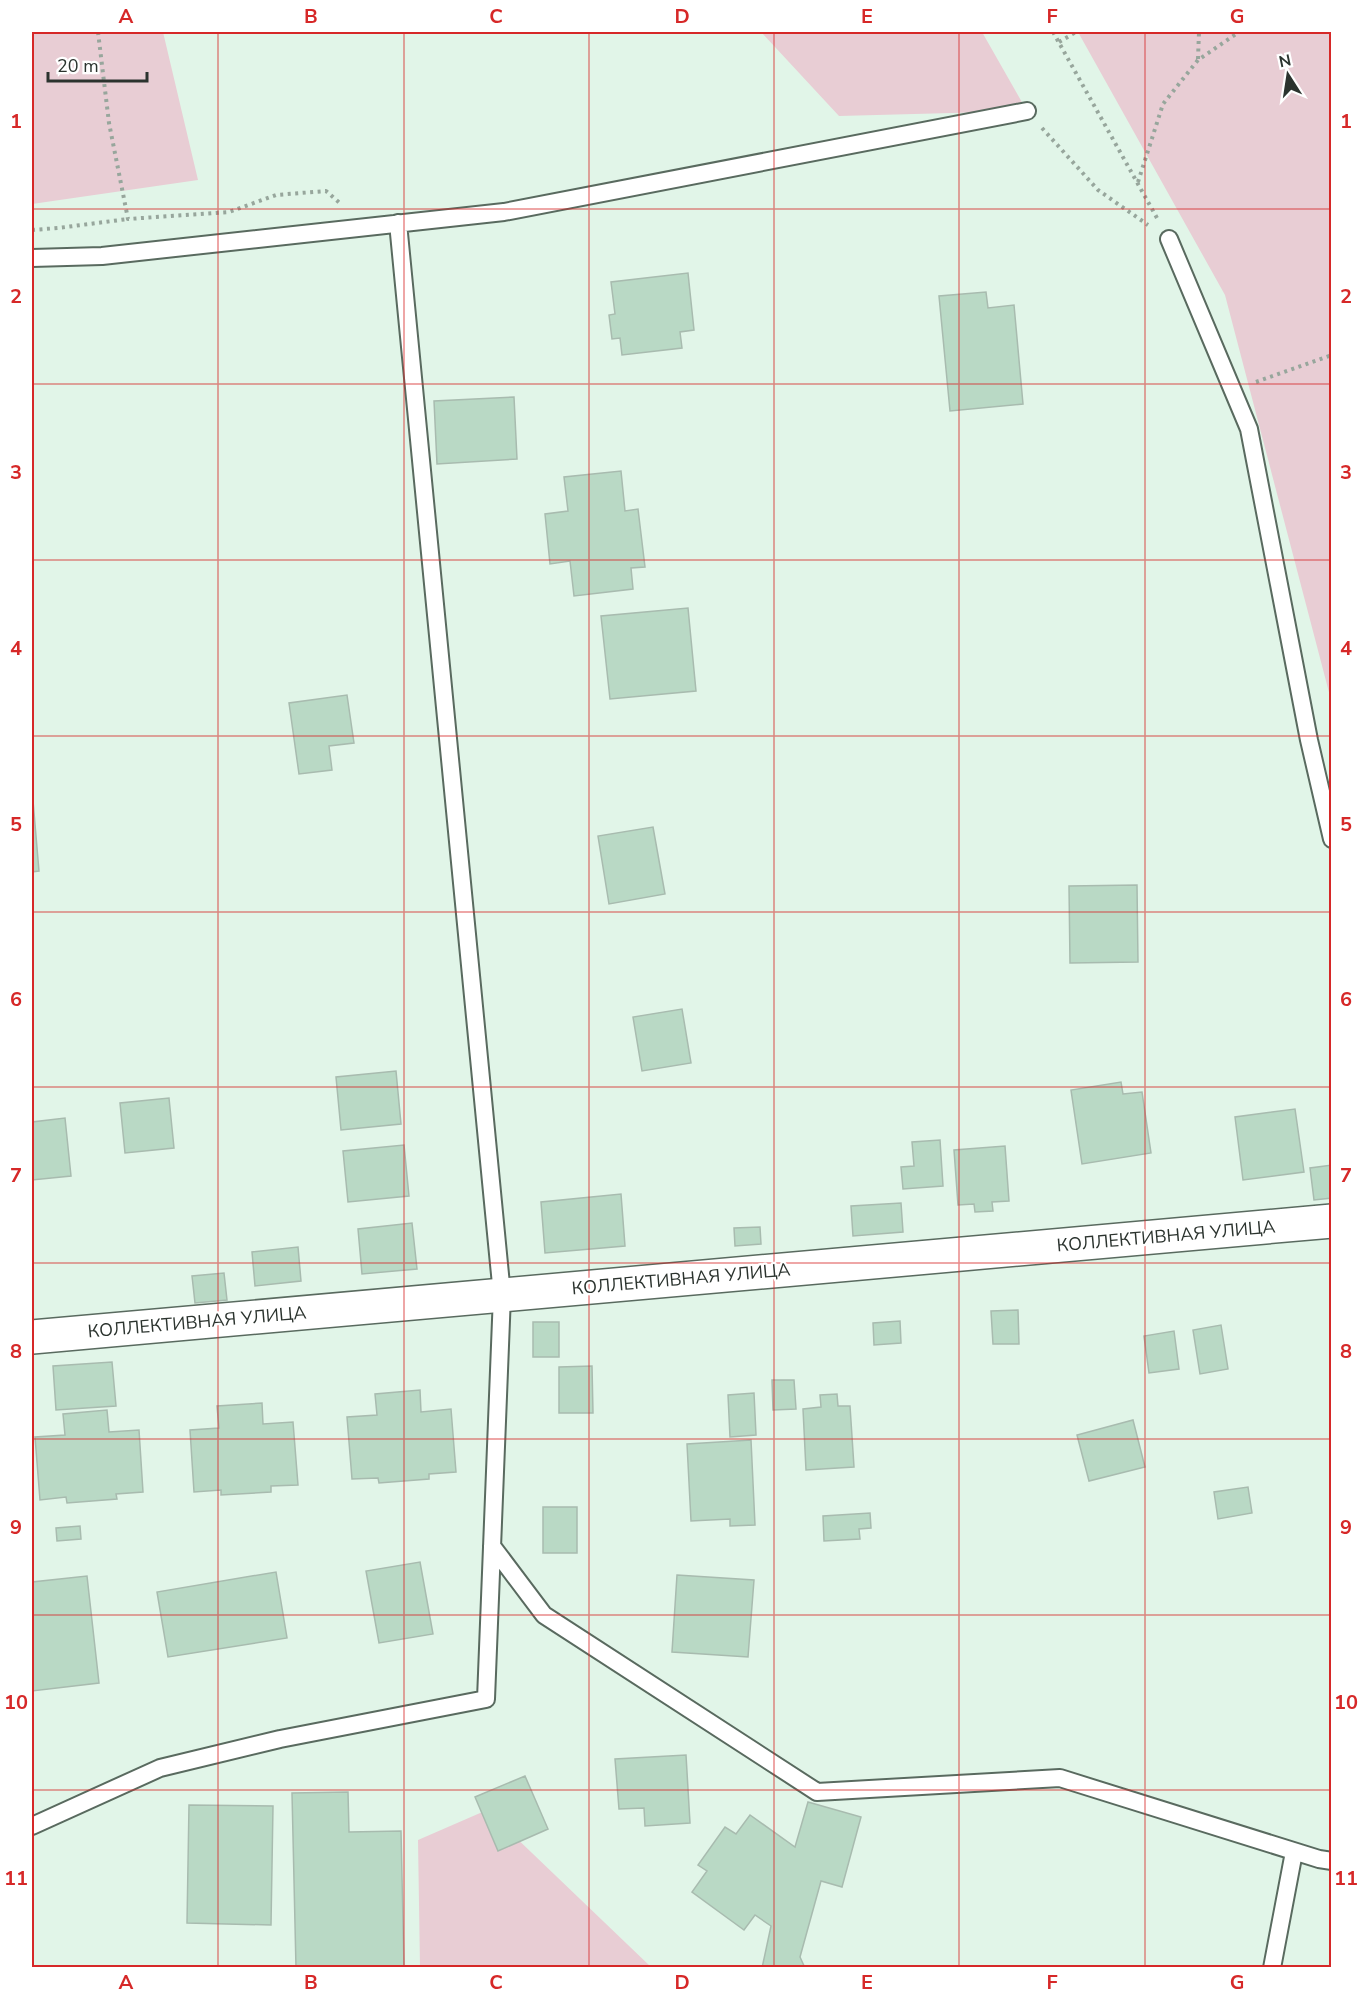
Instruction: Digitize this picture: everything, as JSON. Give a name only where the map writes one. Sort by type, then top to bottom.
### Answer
[{"type":"street","name":"КОЛЛЕКТИВНАЯ УЛИЦА","points":[[32,1337],[1332,1221]]},
{"type":"lane","points":[[32,258],[102,256],[504,212],[1027,111]]},
{"type":"lane","points":[[32,1826],[160,1768],[280,1739],[486,1699],[502,1295],[398,223]]},
{"type":"lane","points":[[1169,239],[1249,429],[1309,740],[1332,839]]},
{"type":"lane","points":[[492,1546],[544,1615],[817,1792],[1060,1778],[1294,1852],[1332,1861]]},
{"type":"lane","points":[[1272,1968],[1294,1852]]},
{"type":"path","points":[[98,32],[109,123],[128,219]]},
{"type":"path","points":[[1053,32],[1169,239]]},
{"type":"path","points":[[1059,42],[1076,32]]},
{"type":"path","points":[[1198,60],[1199,32]]},
{"type":"path","points":[[1137,183],[1163,104],[1198,60],[1239,32]]},
{"type":"path","points":[[1027,111],[1098,190],[1169,239]]},
{"type":"path","points":[[32,230],[128,219],[229,212],[276,195],[326,191],[367,227]]},
{"type":"path","points":[[1233,391],[1332,354]]},
{"type":"shaded area","points":[[32,32],[163,32],[198,180],[32,204]]},
{"type":"shaded area","points":[[761,32],[982,32],[1027,111],[839,116]]},
{"type":"shaded area","points":[[1078,32],[1331,32],[1331,700],[1225,295]]},
{"type":"shaded area","points":[[487,1810],[651,1967],[420,1967],[418,1840]]},
{"type":"building","points":[[688,273],[694,330],[680,332],[682,348],[622,355],[620,338],[612,339],[609,315],[615,314],[611,282]]},
{"type":"building","points":[[986,292],[988,308],[1014,305],[1023,404],[950,411],[939,296]]},
{"type":"building","points":[[514,397],[517,459],[437,464],[434,401]]},
{"type":"building","points":[[621,471],[625,511],[638,509],[645,567],[631,568],[633,589],[574,596],[570,561],[550,564],[545,514],[568,511],[564,477]]},
{"type":"building","points":[[688,608],[696,691],[610,699],[601,616]]},
{"type":"building","points":[[347,695],[354,743],[329,746],[332,770],[299,774],[289,703]]},
{"type":"building","points":[[32,789],[39,871],[32,872]]},
{"type":"building","points":[[653,827],[665,894],[609,904],[598,836]]},
{"type":"building","points":[[1137,885],[1138,962],[1070,963],[1069,886]]},
{"type":"building","points":[[682,1009],[691,1063],[642,1071],[633,1017]]},
{"type":"building","points":[[396,1071],[401,1124],[341,1130],[336,1077]]},
{"type":"building","points":[[1121,1082],[1123,1094],[1142,1092],[1151,1153],[1082,1164],[1071,1090]]},
{"type":"building","points":[[169,1098],[174,1148],[125,1153],[120,1103]]},
{"type":"building","points":[[1295,1109],[1304,1172],[1243,1180],[1235,1117]]},
{"type":"building","points":[[65,1118],[71,1176],[32,1180],[32,1122]]},
{"type":"building","points":[[940,1140],[943,1186],[903,1189],[901,1167],[914,1166],[912,1142]]},
{"type":"building","points":[[404,1145],[409,1196],[348,1202],[343,1151]]},
{"type":"building","points":[[1005,1146],[1009,1201],[992,1202],[993,1211],[975,1212],[974,1204],[958,1205],[954,1150]]},
{"type":"building","points":[[1332,1165],[1332,1198],[1314,1200],[1310,1168]]},
{"type":"building","points":[[621,1194],[625,1246],[545,1253],[541,1202]]},
{"type":"building","points":[[901,1203],[903,1232],[853,1236],[851,1206]]},
{"type":"building","points":[[412,1223],[417,1269],[362,1274],[358,1229]]},
{"type":"building","points":[[760,1227],[761,1244],[735,1246],[734,1228]]},
{"type":"building","points":[[298,1247],[301,1281],[255,1286],[252,1252]]},
{"type":"building","points":[[224,1273],[227,1300],[195,1303],[192,1276]]},
{"type":"building","points":[[1018,1310],[1019,1344],[993,1344],[991,1311]]},
{"type":"building","points":[[900,1321],[901,1343],[874,1345],[873,1323]]},
{"type":"building","points":[[533,1322],[559,1322],[559,1357],[533,1357]]},
{"type":"building","points":[[1221,1325],[1228,1369],[1200,1374],[1193,1330]]},
{"type":"building","points":[[1174,1331],[1179,1369],[1149,1373],[1144,1336]]},
{"type":"building","points":[[112,1362],[116,1406],[56,1410],[53,1366]]},
{"type":"building","points":[[592,1366],[593,1413],[559,1413],[559,1367]]},
{"type":"building","points":[[772,1380],[794,1380],[796,1409],[773,1410]]},
{"type":"building","points":[[420,1390],[421,1412],[451,1409],[456,1472],[429,1474],[429,1479],[379,1483],[378,1478],[352,1479],[347,1417],[377,1415],[375,1394]]},
{"type":"building","points":[[754,1393],[756,1435],[730,1437],[728,1395]]},
{"type":"building","points":[[837,1394],[838,1406],[850,1406],[854,1467],[806,1470],[803,1409],[821,1407],[820,1395]]},
{"type":"building","points":[[262,1403],[263,1424],[293,1422],[298,1485],[271,1486],[271,1492],[221,1495],[221,1490],[194,1492],[190,1430],[219,1428],[217,1406]]},
{"type":"building","points":[[107,1410],[109,1432],[139,1430],[143,1492],[116,1494],[117,1499],[67,1503],[66,1497],[40,1500],[35,1437],[65,1435],[63,1414]]},
{"type":"building","points":[[1133,1420],[1145,1467],[1089,1481],[1077,1435]]},
{"type":"building","points":[[751,1440],[755,1525],[730,1526],[730,1519],[691,1521],[687,1444]]},
{"type":"building","points":[[1248,1487],[1252,1513],[1218,1519],[1214,1492]]},
{"type":"building","points":[[543,1507],[577,1507],[577,1553],[543,1553]]},
{"type":"building","points":[[870,1513],[871,1528],[859,1529],[860,1539],[824,1541],[823,1516]]},
{"type":"building","points":[[80,1526],[81,1539],[57,1541],[56,1528]]},
{"type":"building","points":[[420,1562],[433,1634],[379,1643],[366,1571]]},
{"type":"building","points":[[276,1572],[287,1638],[168,1657],[157,1592]]},
{"type":"building","points":[[677,1575],[754,1580],[748,1657],[672,1652]]},
{"type":"building","points":[[87,1576],[99,1683],[32,1691],[32,1582]]},
{"type":"building","points":[[686,1755],[690,1823],[645,1826],[644,1808],[619,1809],[615,1759]]},
{"type":"building","points":[[525,1776],[548,1829],[498,1851],[475,1797]]},
{"type":"building","points":[[348,1792],[349,1832],[401,1831],[404,1968],[296,1968],[292,1793]]},
{"type":"building","points":[[808,1802],[861,1817],[842,1887],[821,1881],[800,1957],[805,1968],[762,1968],[771,1926],[755,1915],[744,1930],[692,1892],[707,1871],[698,1865],[725,1827],[736,1834],[750,1815],[795,1847]]},
{"type":"building","points":[[189,1805],[273,1806],[271,1925],[187,1923]]}]
